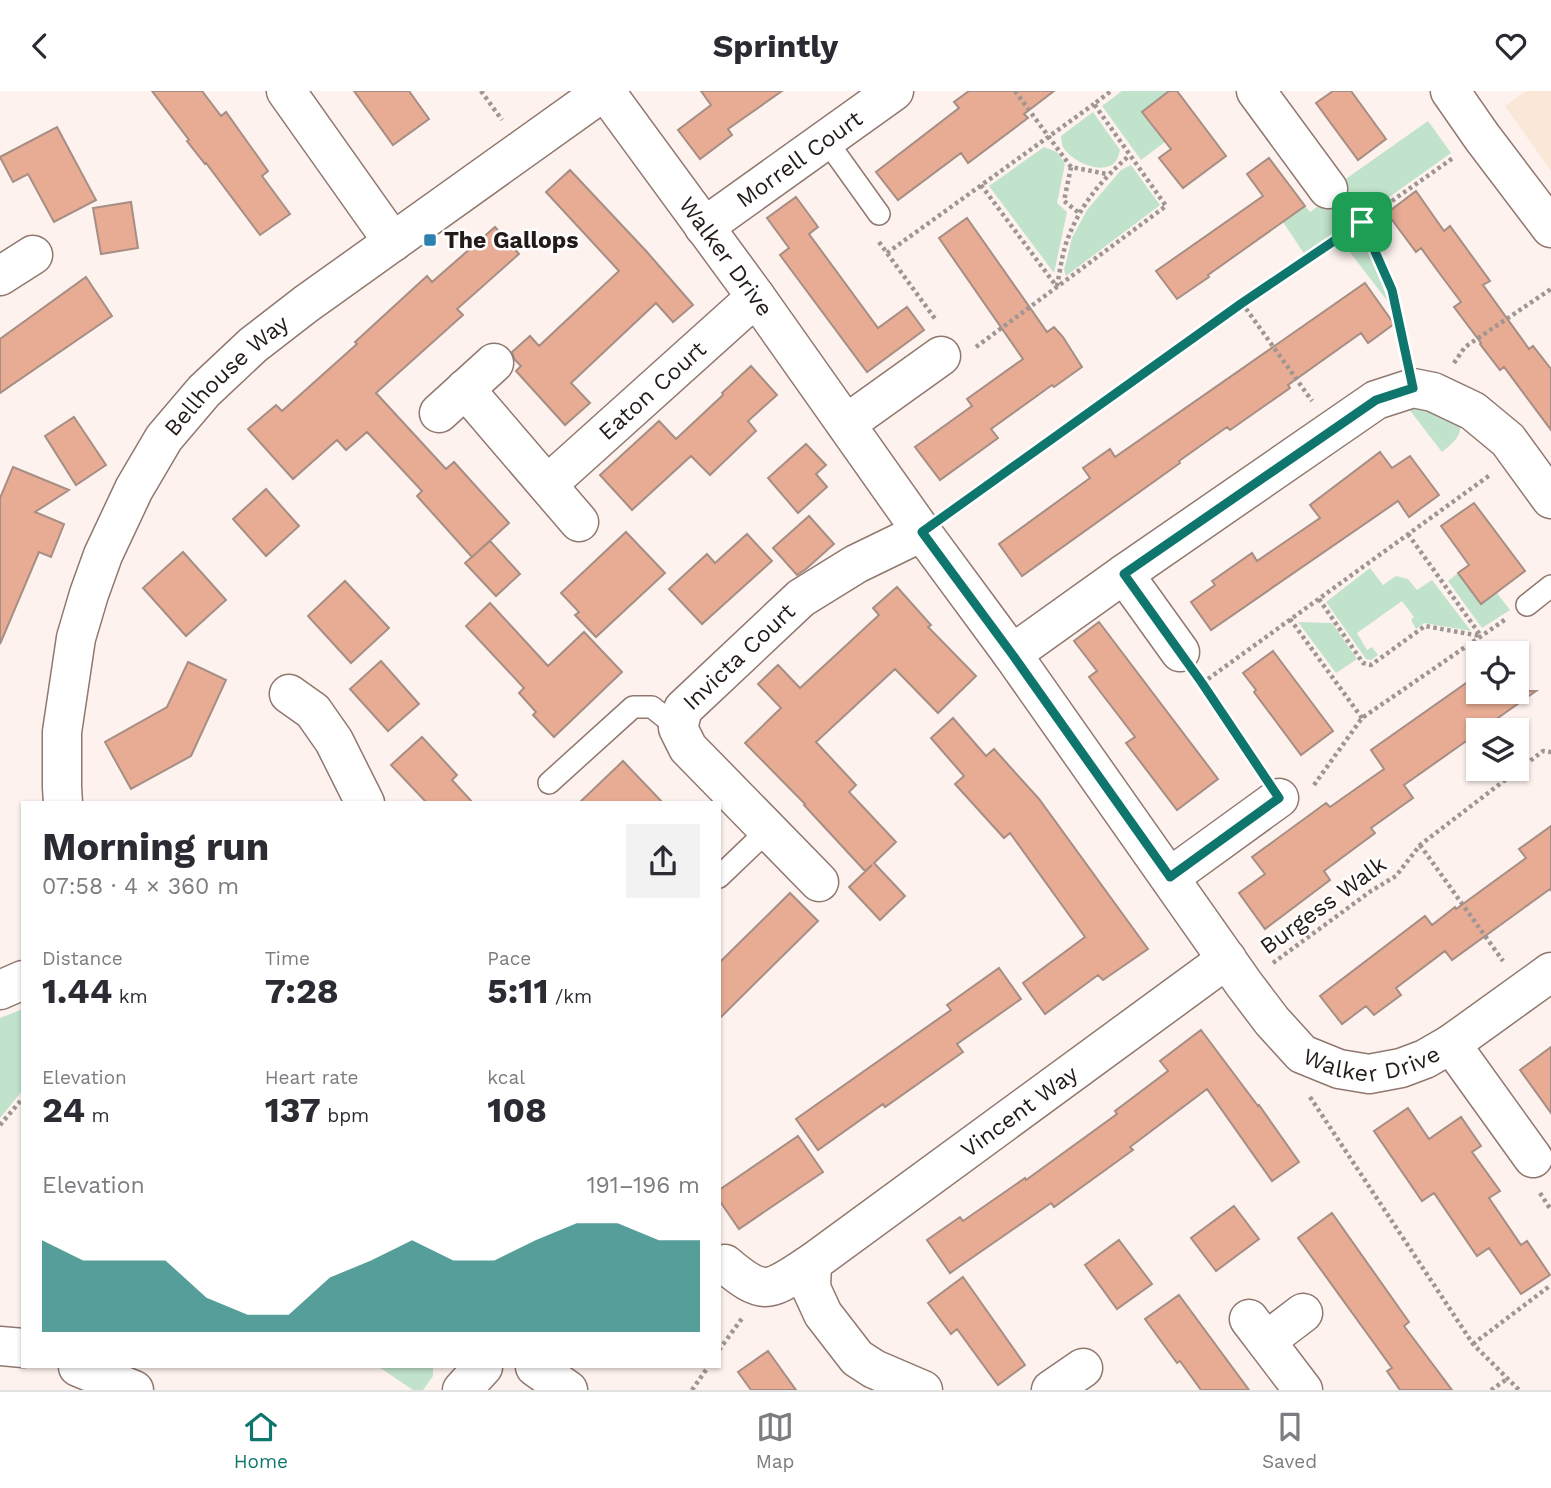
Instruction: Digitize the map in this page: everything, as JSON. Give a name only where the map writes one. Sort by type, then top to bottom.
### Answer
[{"type":"street","points":[[286,91],[393,242]]},
{"type":"street","name":"Bellhouse Way","points":[[63,801],[62,732],[76,638],[103,555],[134,489],[164,438],[204,391],[253,345],[306,304],[605,91]]},
{"type":"street","name":"Walker Drive","points":[[605,91],[1012,654],[1236,972],[1272,1021],[1302,1054],[1339,1069],[1369,1074],[1401,1068],[1425,1059],[1451,1044],[1538,982]]},
{"type":"street","name":"Morrell Court","points":[[704,227],[894,91]]},
{"type":"street","points":[[1256,91],[1328,189]]},
{"type":"street","points":[[1450,91],[1551,228]]},
{"type":"street","points":[[0,276],[33,255]]},
{"type":"street","name":"Eaton Court","points":[[548,484],[756,297]]},
{"type":"street","points":[[846,424],[941,356]]},
{"type":"street","points":[[494,363],[452,401],[548,484],[579,521]]},
{"type":"street","points":[[1012,654],[1376,400],[1423,390],[1473,411],[1508,440],[1551,499]]},
{"type":"street","name":"Invicta Court","points":[[819,882],[688,748],[678,728],[683,709],[801,598],[856,563],[922,532]]},
{"type":"street","points":[[1124,574],[1180,652]]},
{"type":"street","points":[[289,694],[313,711],[334,741],[364,801]]},
{"type":"street","points":[[1170,877],[1279,798]]},
{"type":"street","name":"Vincent Way","points":[[725,1264],[743,1279],[764,1288],[780,1284],[1236,972]]},
{"type":"street","points":[[0,989],[21,981]]},
{"type":"street","points":[[1451,1044],[1533,1158]]},
{"type":"street","points":[[812,1263],[811,1288],[823,1314],[857,1357],[874,1369],[923,1390]]},
{"type":"street","points":[[1303,1313],[1257,1330],[1303,1390]]},
{"type":"street","points":[[0,1346],[21,1348]]},
{"type":"street","points":[[80,1368],[134,1390]]},
{"type":"street","points":[[462,1390],[482,1368]]},
{"type":"street","points":[[536,1368],[568,1390]]},
{"type":"street","points":[[1051,1390],[1083,1368]]},
{"type":"lane","points":[[826,140],[878,214]]},
{"type":"lane","points":[[1527,605],[1551,586]]},
{"type":"lane","points":[[549,782],[633,707],[652,707],[678,728]]},
{"type":"lane","points":[[721,875],[768,830]]},
{"type":"path","points":[[1015,91],[1071,167],[1107,174]]},
{"type":"path","points":[[887,253],[1111,91]]},
{"type":"path","points":[[878,214],[868,227],[946,334],[941,356],[975,348],[1166,206],[1094,104]]},
{"type":"path","points":[[922,532],[1242,303],[1482,137]]},
{"type":"path","points":[[1057,287],[1067,240],[1079,213],[1107,174],[1130,155]]},
{"type":"path","points":[[1071,167],[1064,201],[1079,213]]},
{"type":"path","points":[[981,185],[1057,287]]},
{"type":"path","points":[[1362,222],[1392,290],[1423,390],[1465,347],[1551,289]]},
{"type":"path","points":[[1242,303],[1333,430]]},
{"type":"path","points":[[1202,683],[1518,454]]},
{"type":"path","points":[[1408,534],[1481,636]]},
{"type":"path","points":[[1319,599],[1363,663],[1371,665],[1425,626],[1481,636]]},
{"type":"path","points":[[1180,652],[1286,806],[1314,785],[1362,718],[1527,605]]},
{"type":"path","points":[[1290,619],[1362,718]]},
{"type":"path","name":"Burgess Walk","points":[[1236,972],[1396,876],[1420,845],[1543,751],[1551,752]]},
{"type":"path","points":[[1420,845],[1538,982]]},
{"type":"path","points":[[1302,1054],[1293,1072],[1472,1344],[1519,1390]]},
{"type":"path","points":[[0,1125],[21,1100]]},
{"type":"path","points":[[1472,1344],[1551,1285]]},
{"type":"path","points":[[692,1390],[707,1368]]},
{"type":"path","points":[[1491,1390],[1507,1379]]},
{"type":"shaded area","points":[[1526,91],[1551,91],[1551,171],[1505,106]]},
{"type":"green space","points":[[1122,91],[1169,91],[1142,112],[1165,142],[1141,160],[1102,106]]},
{"type":"green space","points":[[1093,112],[1120,150],[1116,161],[1103,168],[1080,162],[1067,152],[1062,143],[1061,136]]},
{"type":"green space","points":[[1428,121],[1451,153],[1364,215],[1340,183]]},
{"type":"green space","points":[[1044,147],[1057,152],[1065,164],[1057,203],[1067,212],[1054,273],[989,186]]},
{"type":"green space","points":[[1131,165],[1160,205],[1066,276],[1064,270],[1072,238],[1087,210],[1121,170]]},
{"type":"green space","points":[[1334,195],[1353,221],[1305,255],[1283,222],[1305,206],[1310,212]]},
{"type":"green space","points":[[1361,231],[1389,303],[1342,242]]},
{"type":"green space","points":[[1405,404],[1418,404],[1460,422],[1458,436],[1442,452]]},
{"type":"green space","points":[[1370,568],[1383,585],[1396,576],[1408,579],[1417,590],[1432,580],[1471,631],[1424,623],[1416,629],[1411,620],[1414,617],[1402,601],[1357,633],[1367,650],[1372,647],[1378,655],[1371,660],[1366,659],[1326,602]]},
{"type":"green space","points":[[1458,573],[1481,603],[1496,592],[1510,610],[1482,628],[1448,581]]},
{"type":"green space","points":[[1298,622],[1332,623],[1357,659],[1336,673]]},
{"type":"green space","points":[[21,1010],[21,1092],[0,1118],[0,1018]]},
{"type":"green space","points":[[380,1368],[433,1368],[433,1376],[423,1390],[413,1390]]},
{"type":"building","points":[[152,91],[202,91],[221,116],[226,112],[268,171],[262,176],[290,214],[260,235]]},
{"type":"building","points":[[354,91],[409,91],[429,119],[393,145]]},
{"type":"building","points":[[701,91],[782,91],[728,129],[732,135],[700,159],[678,130],[711,105]]},
{"type":"building","points":[[969,91],[1054,91],[1024,114],[1028,118],[968,163],[961,153],[898,200],[876,172],[959,108],[954,102]]},
{"type":"building","points":[[1169,91],[1177,91],[1226,156],[1183,188],[1159,158],[1171,149],[1142,112]]},
{"type":"building","points":[[1333,91],[1351,91],[1386,139],[1358,160],[1316,103]]},
{"type":"building","points":[[57,127],[96,200],[54,222],[28,174],[13,182],[0,157]]},
{"type":"building","points":[[1269,158],[1305,206],[1177,299],[1156,271],[1263,196],[1247,174]]},
{"type":"building","points":[[570,170],[693,305],[673,322],[656,303],[571,383],[590,403],[565,425],[516,371],[521,366],[512,352],[530,336],[539,346],[619,271],[546,192]]},
{"type":"building","points":[[1416,191],[1444,231],[1450,226],[1490,281],[1483,285],[1529,349],[1533,346],[1551,369],[1551,430],[1504,367],[1500,370],[1480,344],[1454,307],[1461,302],[1421,248],[1416,252],[1387,213]]},
{"type":"building","points":[[796,197],[818,227],[809,234],[878,328],[907,307],[924,330],[867,372],[780,255],[789,248],[767,218]]},
{"type":"building","points":[[131,202],[138,248],[101,254],[93,208]]},
{"type":"building","points":[[967,218],[1047,332],[1054,327],[1082,367],[991,429],[998,438],[940,480],[915,447],[972,406],[967,399],[1023,359],[939,238]]},
{"type":"building","points":[[495,227],[519,254],[457,309],[463,315],[376,393],[446,469],[454,462],[509,523],[472,557],[417,496],[422,491],[367,432],[346,450],[337,440],[293,479],[248,429],[276,405],[282,411],[427,276],[432,282]]},
{"type":"building","points":[[86,277],[112,316],[0,393],[0,339]]},
{"type":"building","points":[[1365,283],[1394,324],[1368,343],[1361,333],[1288,385],[1290,388],[1230,430],[1227,427],[1022,576],[999,544],[1090,478],[1083,468],[1110,449],[1115,457]]},
{"type":"building","points":[[751,366],[777,395],[748,421],[756,431],[710,475],[691,456],[632,510],[600,475],[659,421],[676,439]]},
{"type":"building","points":[[74,417],[106,465],[76,485],[45,436]]},
{"type":"building","points":[[806,444],[826,465],[816,474],[827,487],[798,513],[768,478]]},
{"type":"building","points":[[1380,452],[1392,468],[1410,456],[1439,495],[1409,517],[1398,501],[1211,630],[1191,602],[1215,585],[1212,581],[1252,553],[1257,561],[1320,518],[1310,505]]},
{"type":"building","points":[[13,467],[69,490],[35,512],[64,524],[51,557],[39,552],[0,644],[0,498]]},
{"type":"building","points":[[266,489],[299,526],[266,556],[233,519]]},
{"type":"building","points":[[1474,503],[1525,571],[1481,604],[1458,573],[1469,565],[1441,526]]},
{"type":"building","points":[[809,516],[834,544],[797,575],[773,548]]},
{"type":"building","points":[[626,532],[665,573],[596,637],[575,615],[579,612],[561,593]]},
{"type":"building","points":[[747,534],[772,561],[702,624],[669,589],[707,554],[715,563]]},
{"type":"building","points":[[490,541],[520,574],[496,596],[465,563]]},
{"type":"building","points":[[183,552],[226,600],[186,636],[143,588]]},
{"type":"building","points":[[345,581],[389,628],[351,663],[308,616]]},
{"type":"building","points":[[897,587],[931,625],[928,627],[976,676],[938,713],[895,669],[816,742],[856,785],[849,792],[896,842],[874,863],[905,896],[880,920],[849,887],[872,865],[865,871],[745,743],[781,708],[758,684],[778,665],[800,688],[879,615],[873,608]]},
{"type":"building","points":[[490,603],[548,666],[584,632],[622,672],[554,737],[533,715],[536,712],[519,693],[524,688],[466,626]]},
{"type":"building","points":[[1099,622],[1218,779],[1177,810],[1126,743],[1135,737],[1089,677],[1097,671],[1074,641]]},
{"type":"building","points":[[1273,651],[1333,731],[1301,755],[1243,673]]},
{"type":"building","points":[[381,661],[419,704],[388,731],[350,689]]},
{"type":"building","points":[[188,662],[226,680],[191,756],[131,789],[105,742],[167,707]]},
{"type":"building","points":[[1466,683],[1466,704],[1518,704],[1498,718],[1466,718],[1466,741],[1404,785],[1413,798],[1371,828],[1375,833],[1324,871],[1330,880],[1265,929],[1239,893],[1265,874],[1252,857],[1326,803],[1330,807],[1384,769],[1371,750]]},
{"type":"building","points":[[953,718],[986,756],[994,749],[1039,799],[1148,949],[1103,980],[1098,975],[1045,1014],[1023,983],[1085,937],[1010,833],[1004,838],[955,784],[964,776],[931,738]]},
{"type":"building","points":[[422,737],[457,775],[452,780],[471,801],[425,801],[391,765]]},
{"type":"building","points":[[623,761],[661,801],[581,801]]},
{"type":"building","points":[[1551,826],[1551,891],[1550,889],[1452,960],[1445,951],[1396,988],[1401,995],[1374,1015],[1366,1006],[1342,1024],[1320,996],[1425,916],[1432,925],[1526,858],[1519,849]]},
{"type":"building","points":[[790,893],[818,921],[721,1017],[721,961]]},
{"type":"building","points":[[999,968],[1021,999],[957,1044],[963,1052],[818,1150],[796,1119],[951,1010],[947,1005]]},
{"type":"building","points":[[1201,1030],[1299,1162],[1272,1181],[1207,1089],[1130,1147],[1133,1150],[1054,1207],[1051,1203],[950,1273],[927,1240],[960,1217],[963,1221],[1025,1178],[1026,1180],[1117,1114],[1115,1111],[1168,1071],[1160,1061]]},
{"type":"building","points":[[1551,1047],[1551,1113],[1520,1070]]},
{"type":"building","points":[[1408,1108],[1429,1139],[1461,1117],[1481,1146],[1472,1152],[1500,1191],[1489,1198],[1521,1245],[1527,1241],[1550,1275],[1521,1294],[1489,1248],[1477,1256],[1434,1193],[1422,1201],[1374,1131]]},
{"type":"building","points":[[798,1136],[823,1172],[739,1229],[721,1203],[721,1189]]},
{"type":"building","points":[[1234,1206],[1259,1239],[1216,1271],[1191,1238]]},
{"type":"building","points":[[1332,1213],[1409,1322],[1404,1326],[1452,1390],[1400,1390],[1387,1371],[1392,1368],[1298,1238]]},
{"type":"building","points":[[1119,1240],[1152,1284],[1117,1309],[1085,1265]]},
{"type":"building","points":[[963,1277],[1025,1365],[998,1385],[957,1329],[951,1334],[928,1303]]},
{"type":"building","points":[[1179,1295],[1249,1390],[1201,1390],[1180,1361],[1177,1363],[1145,1319]]},
{"type":"building","points":[[768,1351],[796,1390],[751,1390],[738,1372]]},
{"type":"place","name":"The Gallops","points":[[430,240]]},
{"type":"route","points":[[1362,222],[1392,290],[1413,388],[1376,400],[1124,574],[1202,683],[1279,798],[1170,877],[922,532],[1242,303],[1362,222]]}]
